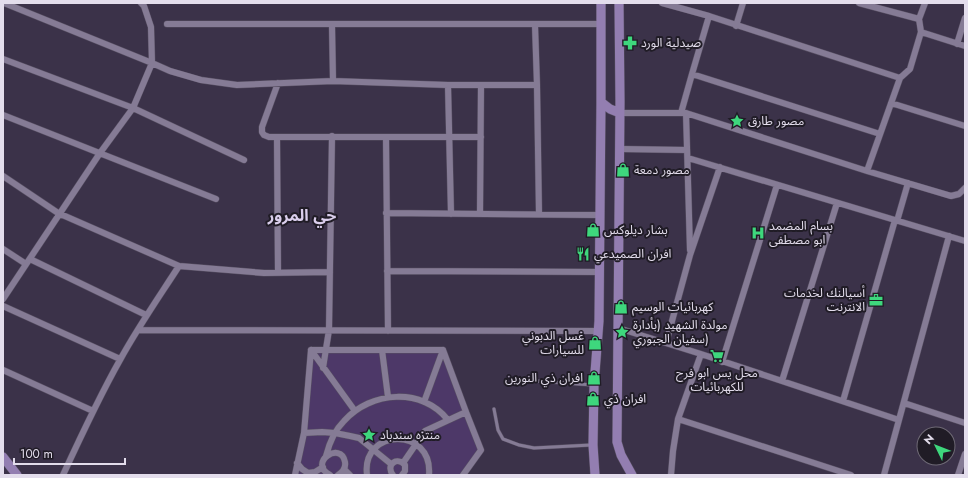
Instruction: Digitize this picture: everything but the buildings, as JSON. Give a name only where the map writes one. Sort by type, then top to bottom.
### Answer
[{"type":"main road","points":[[595,475],[593,445],[594,385],[599,331],[600,272],[602,102],[601,3]]},
{"type":"main road","points":[[619,3],[620,148],[617,442],[621,455],[632,475]]},
{"type":"main road","points":[[602,102],[620,113]]},
{"type":"main road","points":[[3,457],[17,475]]},
{"type":"street","points":[[4,3],[152,63],[201,80],[237,85],[333,81],[448,85],[537,85]]},
{"type":"street","points":[[3,299],[100,153],[133,108],[152,63],[151,27],[144,6],[141,3]]},
{"type":"street","points":[[662,3],[709,16],[900,78]]},
{"type":"street","points":[[736,26],[743,3]]},
{"type":"street","points":[[859,3],[919,19]]},
{"type":"street","points":[[867,171],[900,78],[910,69],[921,32],[919,19],[925,3]]},
{"type":"street","points":[[690,255],[688,150],[684,113],[692,74],[709,16]]},
{"type":"street","points":[[957,44],[965,18]]},
{"type":"street","points":[[167,24],[601,24]]},
{"type":"street","points":[[332,25],[333,81]]},
{"type":"street","points":[[535,25],[540,214]]},
{"type":"street","points":[[921,32],[965,46]]},
{"type":"street","points":[[3,59],[133,108],[244,160]]},
{"type":"street","points":[[692,74],[880,134]]},
{"type":"street","points":[[278,83],[262,127],[262,132],[269,137],[481,137]]},
{"type":"street","points":[[448,85],[451,214]]},
{"type":"street","points":[[480,214],[481,85]]},
{"type":"street","points":[[891,103],[965,126]]},
{"type":"street","points":[[620,113],[684,113],[951,196],[959,194],[965,188]]},
{"type":"street","points":[[3,115],[216,199]]},
{"type":"street","points":[[324,368],[329,330],[332,136]]},
{"type":"street","points":[[386,136],[388,331]]},
{"type":"street","points":[[276,137],[278,273]]},
{"type":"street","points":[[620,148],[688,150]]},
{"type":"street","points":[[688,158],[965,241]]},
{"type":"street","points":[[666,343],[690,255],[720,167]]},
{"type":"street","points":[[3,176],[60,214],[179,266],[264,273],[330,272]]},
{"type":"street","points":[[843,401],[908,183]]},
{"type":"street","points":[[722,362],[777,185]]},
{"type":"street","points":[[782,381],[837,203]]},
{"type":"street","points":[[386,214],[600,215]]},
{"type":"street","points":[[884,475],[949,236]]},
{"type":"street","points":[[3,249],[28,262],[146,315]]},
{"type":"street","points":[[63,475],[93,411],[120,360],[146,315],[179,266]]},
{"type":"street","points":[[387,271],[600,272]]},
{"type":"street","points":[[3,306],[120,360]]},
{"type":"street","points":[[618,328],[899,420]]},
{"type":"street","points":[[138,330],[599,331]]},
{"type":"street","points":[[311,350],[443,350]]},
{"type":"street","points":[[311,350],[355,411]]},
{"type":"street","points":[[295,475],[304,433],[311,350]]},
{"type":"street","points":[[382,350],[388,397]]},
{"type":"street","points":[[424,402],[443,350]]},
{"type":"street","points":[[443,350],[481,450],[463,475]]},
{"type":"street","points":[[671,475],[678,419],[701,354]]},
{"type":"street","points":[[3,370],[93,411]]},
{"type":"street","points":[[328,475],[323,467],[323,461],[335,433],[344,421],[355,411],[365,405],[388,397],[407,397],[424,402],[441,413],[448,420]]},
{"type":"street","points":[[904,402],[965,423]]},
{"type":"street","points":[[403,463],[425,431],[466,412]]},
{"type":"street","points":[[678,419],[851,475]]},
{"type":"street","points":[[304,433],[335,433],[359,438],[391,464]]},
{"type":"street","points":[[367,475],[368,460],[373,450],[382,442],[394,438],[406,439],[416,444],[424,452],[427,458],[429,475]]},
{"type":"street","points":[[326,456],[334,453],[340,454],[345,461],[345,467],[338,475]]},
{"type":"street","points":[[958,475],[965,454]]},
{"type":"street","points":[[391,464],[397,461],[403,463],[406,468],[404,475]]},
{"type":"street","points":[[298,463],[302,469],[308,473],[316,472],[323,467]]},
{"type":"street","points":[[391,464],[390,470],[393,475]]},
{"type":"street","points":[[344,469],[350,475]]},
{"type":"lane","points":[[524,380],[594,385]]},
{"type":"lane","points":[[494,409],[498,430],[504,439],[534,448],[593,445]]},
{"type":"shaded area","points":[[445,348],[483,450],[465,475],[293,475],[302,432],[310,349]]},
{"type":"place","name":"صيدلية الورد","points":[[630,43]]},
{"type":"place","name":"مصور طارق","points":[[737,121]]},
{"type":"place","name":"مصور دمعة","points":[[623,170]]},
{"type":"place","name":"بشار ديلوكس","points":[[593,230]]},
{"type":"place","name":"بسام المضمد ابو مصطفى","points":[[758,233]]},
{"type":"place","name":"افران الصميدعي","points":[[583,254]]},
{"type":"place","name":"أسيالنك لخدمات الانترنت","points":[[876,300]]},
{"type":"place","name":"كهربائيات الوسيم","points":[[621,307]]},
{"type":"place","name":"مولدة الشهيد (بأدارة سفيان الجبوري)","points":[[622,332]]},
{"type":"place","name":"غسل الدبوني للسيارات","points":[[595,343]]},
{"type":"place","name":"محل يس ابو فرح للكهربائيات","points":[[717,356]]},
{"type":"place","name":"افران ذي النورين","points":[[594,378]]},
{"type":"place","name":"افران ذي","points":[[593,399]]},
{"type":"place","name":"منتزه سندباد","points":[[369,435]]},
{"type":"district","name":"حي المرور","points":[[302,215]]}]
